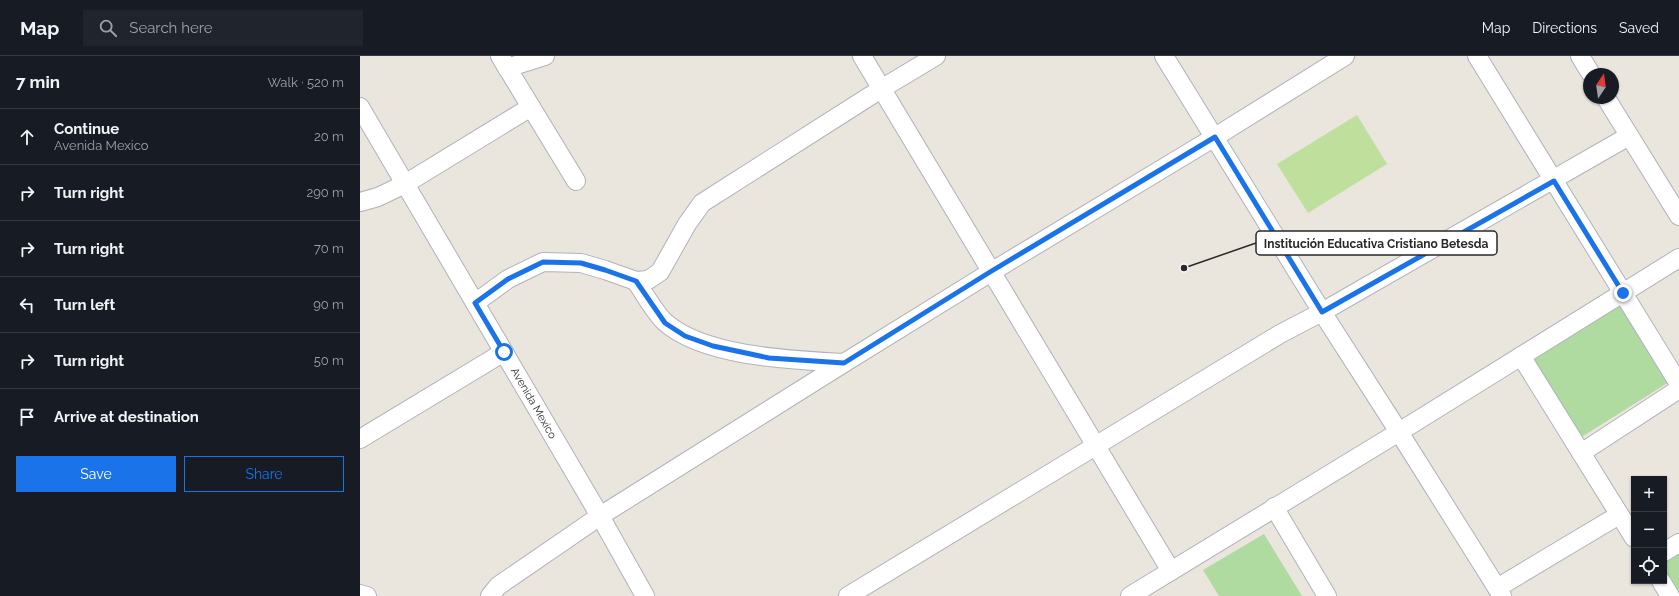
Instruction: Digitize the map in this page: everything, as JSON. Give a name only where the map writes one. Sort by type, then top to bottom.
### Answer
[{"type":"street","points":[[545,56],[503,62],[576,181]]},
{"type":"street","points":[[862,56],[990,272],[1171,571]]},
{"type":"street","points":[[475,303],[508,279],[543,262],[581,263],[636,281],[648,280],[660,272],[687,224],[702,203],[881,89],[936,56]]},
{"type":"street","points":[[1164,56],[1322,312],[1400,432],[1499,592],[1620,515]]},
{"type":"street","points":[[490,596],[498,586],[600,516],[990,272],[1215,137],[1345,56]]},
{"type":"street","points":[[1477,56],[1679,384]]},
{"type":"street","points":[[1580,56],[1587,68]]},
{"type":"street","points":[[1610,104],[1679,216]]},
{"type":"street","name":"Avenida Mexico","points":[[360,107],[600,516],[645,596]]},
{"type":"street","points":[[360,202],[378,197],[405,184],[531,107]]},
{"type":"street","points":[[848,596],[1280,334],[1322,312],[1554,181],[1629,136]]},
{"type":"street","points":[[360,214],[378,197]]},
{"type":"street","points":[[1130,596],[1274,507],[1400,432],[1679,258]]},
{"type":"street","points":[[636,281],[665,323],[685,336],[713,346],[769,358],[844,363]]},
{"type":"street","points":[[360,439],[504,352]]},
{"type":"street","points":[[1520,356],[1631,533]]},
{"type":"street","points":[[1581,453],[1679,389]]},
{"type":"street","points":[[1274,507],[1327,596]]},
{"type":"street","points":[[1667,550],[1679,543]]},
{"type":"street","points":[[1663,584],[1670,596]]},
{"type":"street","points":[[360,594],[367,596]]},
{"type":"green space","points":[[1357,115],[1387,164],[1308,213],[1277,164]]},
{"type":"green space","points":[[1621,304],[1669,382],[1580,438],[1531,360]]},
{"type":"green space","points":[[1264,534],[1302,596],[1219,596],[1203,570]]},
{"type":"green space","points":[[1679,553],[1679,596],[1667,575],[1667,561]]},
{"type":"place","name":"Institución Educativa Cristiano Betesda","points":[[1184,268]]},
{"type":"route","points":[[504,352],[475,303],[508,279],[543,262],[581,263],[636,281],[665,323],[685,336],[713,346],[769,358],[844,363],[990,272],[1215,137],[1322,312],[1554,181],[1623,293]]}]
